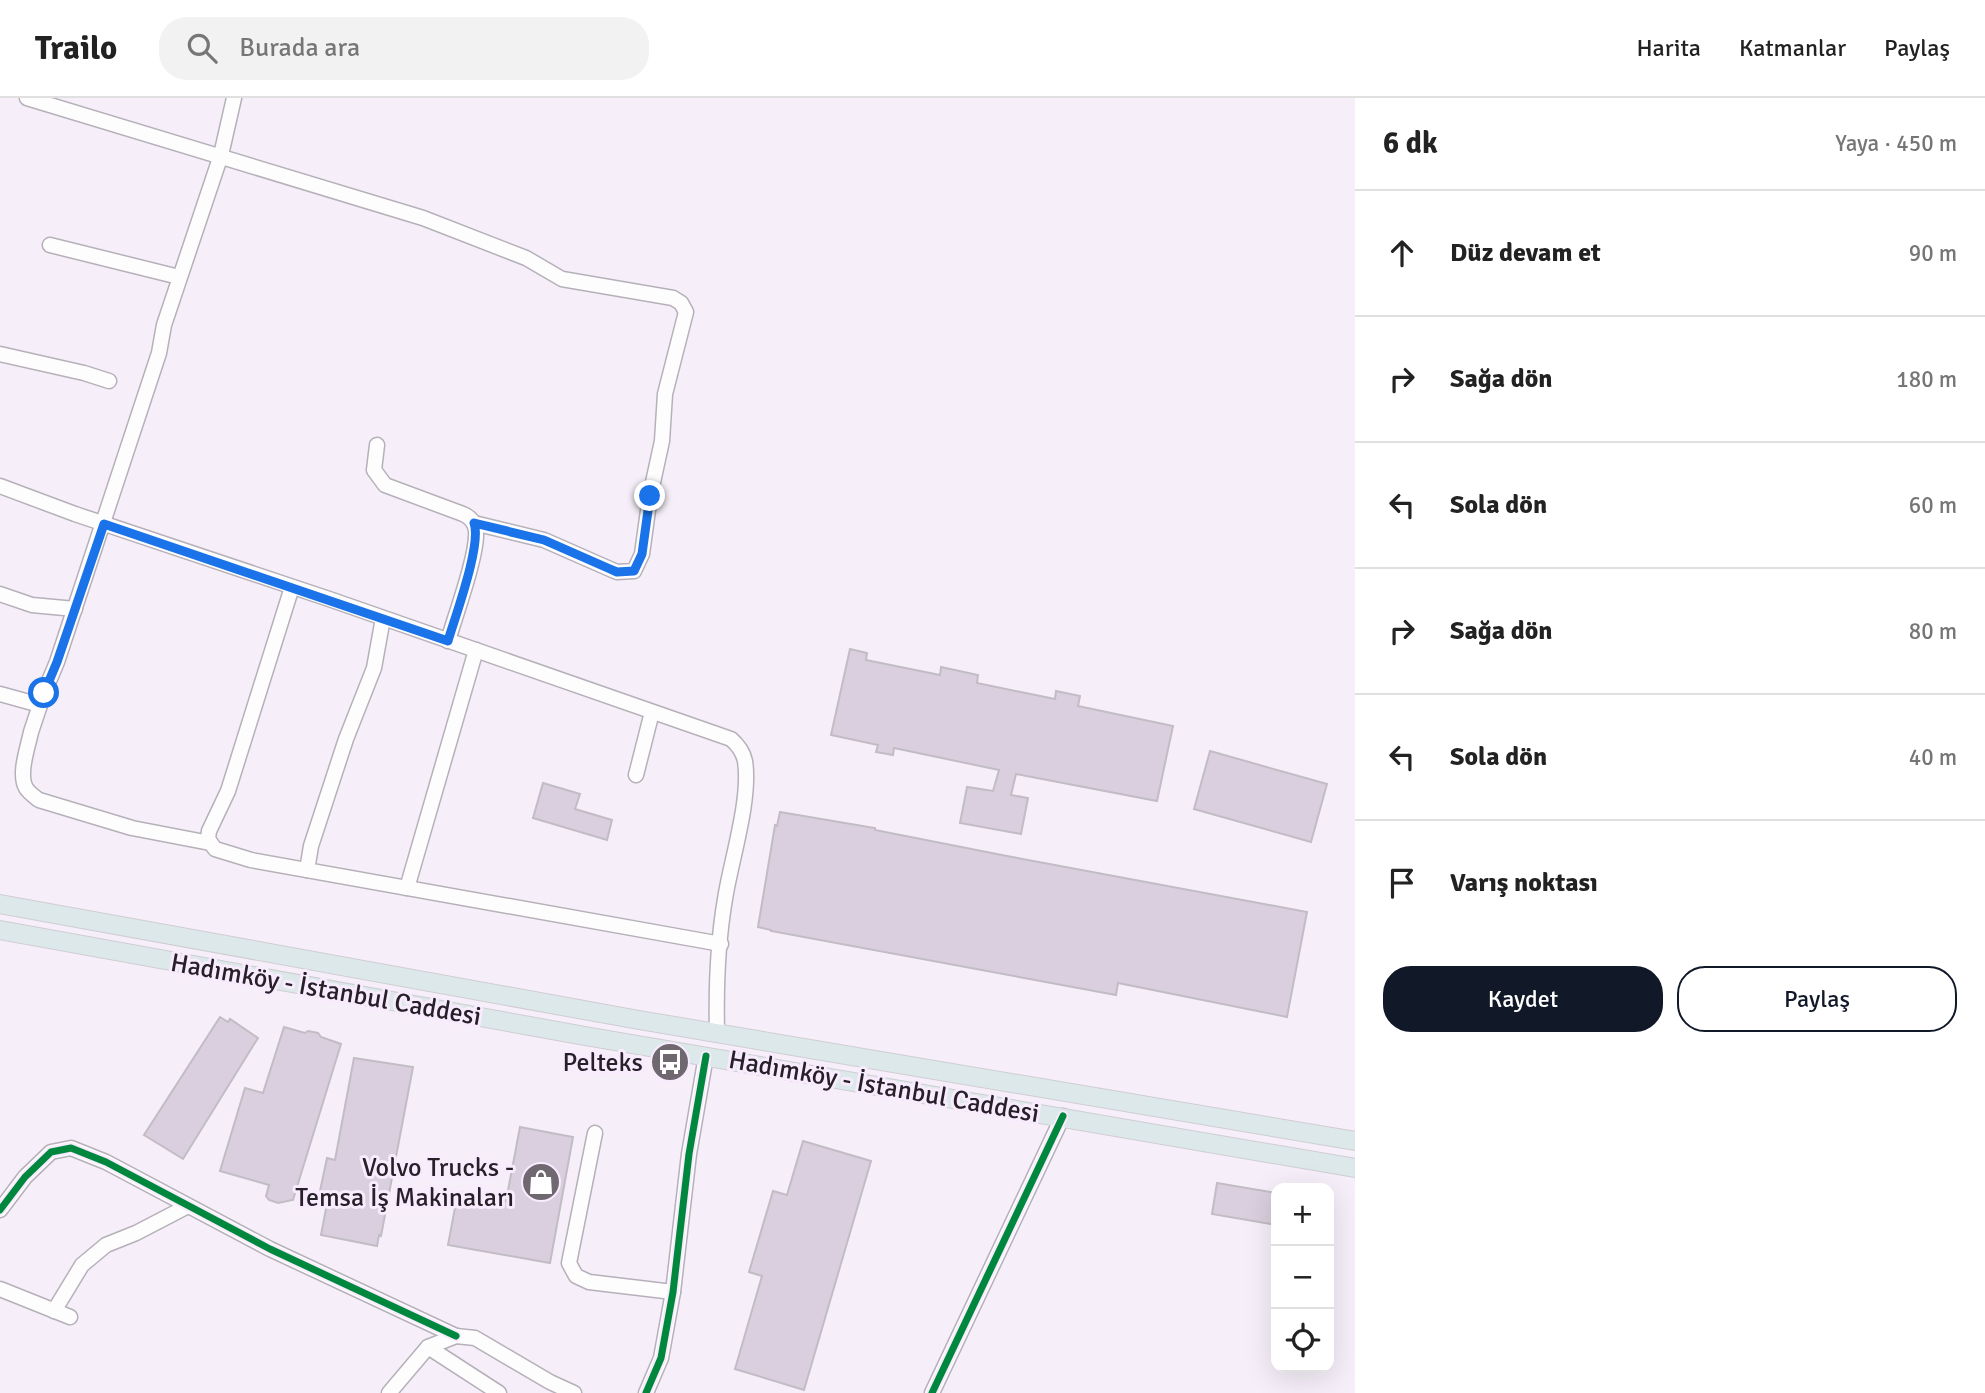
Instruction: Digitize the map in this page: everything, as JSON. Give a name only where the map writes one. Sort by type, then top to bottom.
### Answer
[{"type":"main road","name":"Hadımköy - İstanbul Caddesi","points":[[0,904],[717,1033],[1355,1141]]},
{"type":"main road","name":"Hadımköy - İstanbul Caddesi","points":[[0,930],[585,1037],[1063,1116],[1355,1168]]},
{"type":"street","points":[[27,98],[423,218],[526,258],[562,279],[673,298],[681,303],[686,312],[665,394],[662,440],[650,496],[644,544],[639,564],[634,571],[617,572],[544,540],[474,523],[463,514],[385,485],[374,470],[377,445]]},
{"type":"street","points":[[234,98],[221,156],[179,277],[164,325],[159,353],[104,524],[40,705],[24,767],[24,784],[27,791],[39,800],[132,828],[209,843],[219,851],[251,860],[721,944]]},
{"type":"street","points":[[50,245],[179,277]]},
{"type":"street","points":[[0,354],[109,381]]},
{"type":"street","points":[[0,486],[731,739],[740,749],[745,761],[745,792],[724,902],[716,995],[717,1033]]},
{"type":"street","points":[[448,641],[469,568],[476,533],[474,523]]},
{"type":"street","points":[[209,843],[209,831],[232,778],[292,587]]},
{"type":"street","points":[[0,594],[32,605],[75,609]]},
{"type":"street","points":[[307,870],[311,846],[346,739],[374,668],[383,618]]},
{"type":"street","points":[[407,888],[476,650]]},
{"type":"street","points":[[0,694],[40,705]]},
{"type":"street","points":[[636,775],[652,712]]},
{"type":"street","points":[[646,1393],[661,1358],[673,1292],[689,1154],[706,1056]]},
{"type":"street","points":[[932,1393],[1063,1116]]},
{"type":"street","points":[[595,1133],[569,1263],[576,1276],[589,1282],[673,1292]]},
{"type":"street","points":[[0,1210],[25,1177],[51,1152],[71,1148],[106,1162],[270,1249],[456,1336],[475,1338],[574,1393]]},
{"type":"street","points":[[54,1311],[82,1265],[106,1245],[188,1206]]},
{"type":"street","points":[[0,1289],[70,1317]]},
{"type":"street","points":[[389,1393],[428,1347],[456,1336]]},
{"type":"street","points":[[428,1347],[499,1393]]},
{"type":"building","points":[[850,649],[867,653],[866,660],[940,675],[941,667],[978,675],[977,683],[1055,699],[1056,691],[1080,696],[1078,706],[1173,726],[1157,801],[1016,774],[1011,795],[1028,798],[1021,834],[960,823],[967,787],[993,791],[999,770],[894,748],[893,755],[876,752],[878,745],[831,735]]},
{"type":"building","points":[[1210,751],[1327,784],[1311,842],[1194,809]]},
{"type":"building","points":[[543,783],[580,794],[575,809],[612,820],[607,840],[533,818]]},
{"type":"building","points":[[780,812],[1307,912],[1287,1017],[1118,983],[1116,995],[758,927],[775,825],[777,826]]},
{"type":"building","points":[[220,1017],[228,1022],[230,1019],[258,1038],[183,1159],[144,1135]]},
{"type":"building","points":[[284,1027],[305,1033],[318,1033],[321,1037],[341,1044],[293,1200],[278,1203],[266,1196],[269,1185],[220,1171],[245,1088],[263,1093]]},
{"type":"building","points":[[354,1058],[413,1067],[377,1246],[321,1235],[329,1193],[320,1191],[327,1158],[335,1160]]},
{"type":"building","points":[[520,1127],[573,1137],[550,1263],[448,1245],[458,1192],[506,1201]]},
{"type":"building","points":[[803,1141],[871,1161],[804,1390],[735,1369],[762,1276],[749,1272],[773,1191],[787,1195]]},
{"type":"building","points":[[1217,1183],[1271,1192],[1271,1224],[1212,1214]]},
{"type":"cycle path","points":[[646,1393],[661,1358],[673,1292],[689,1154],[706,1056]]},
{"type":"cycle path","points":[[932,1393],[1063,1116]]},
{"type":"cycle path","points":[[0,1210],[25,1177],[51,1152],[71,1148],[106,1162],[270,1249],[456,1336]]},
{"type":"place","name":"Pelteks","points":[[670,1062]]},
{"type":"place","name":"Volvo Trucks - Temsa İş Makinaları","points":[[541,1182]]},
{"type":"route","points":[[44,693],[104,524],[448,641],[469,568],[476,533],[474,523],[544,540],[617,572],[634,571],[642,554],[650,496]]}]
